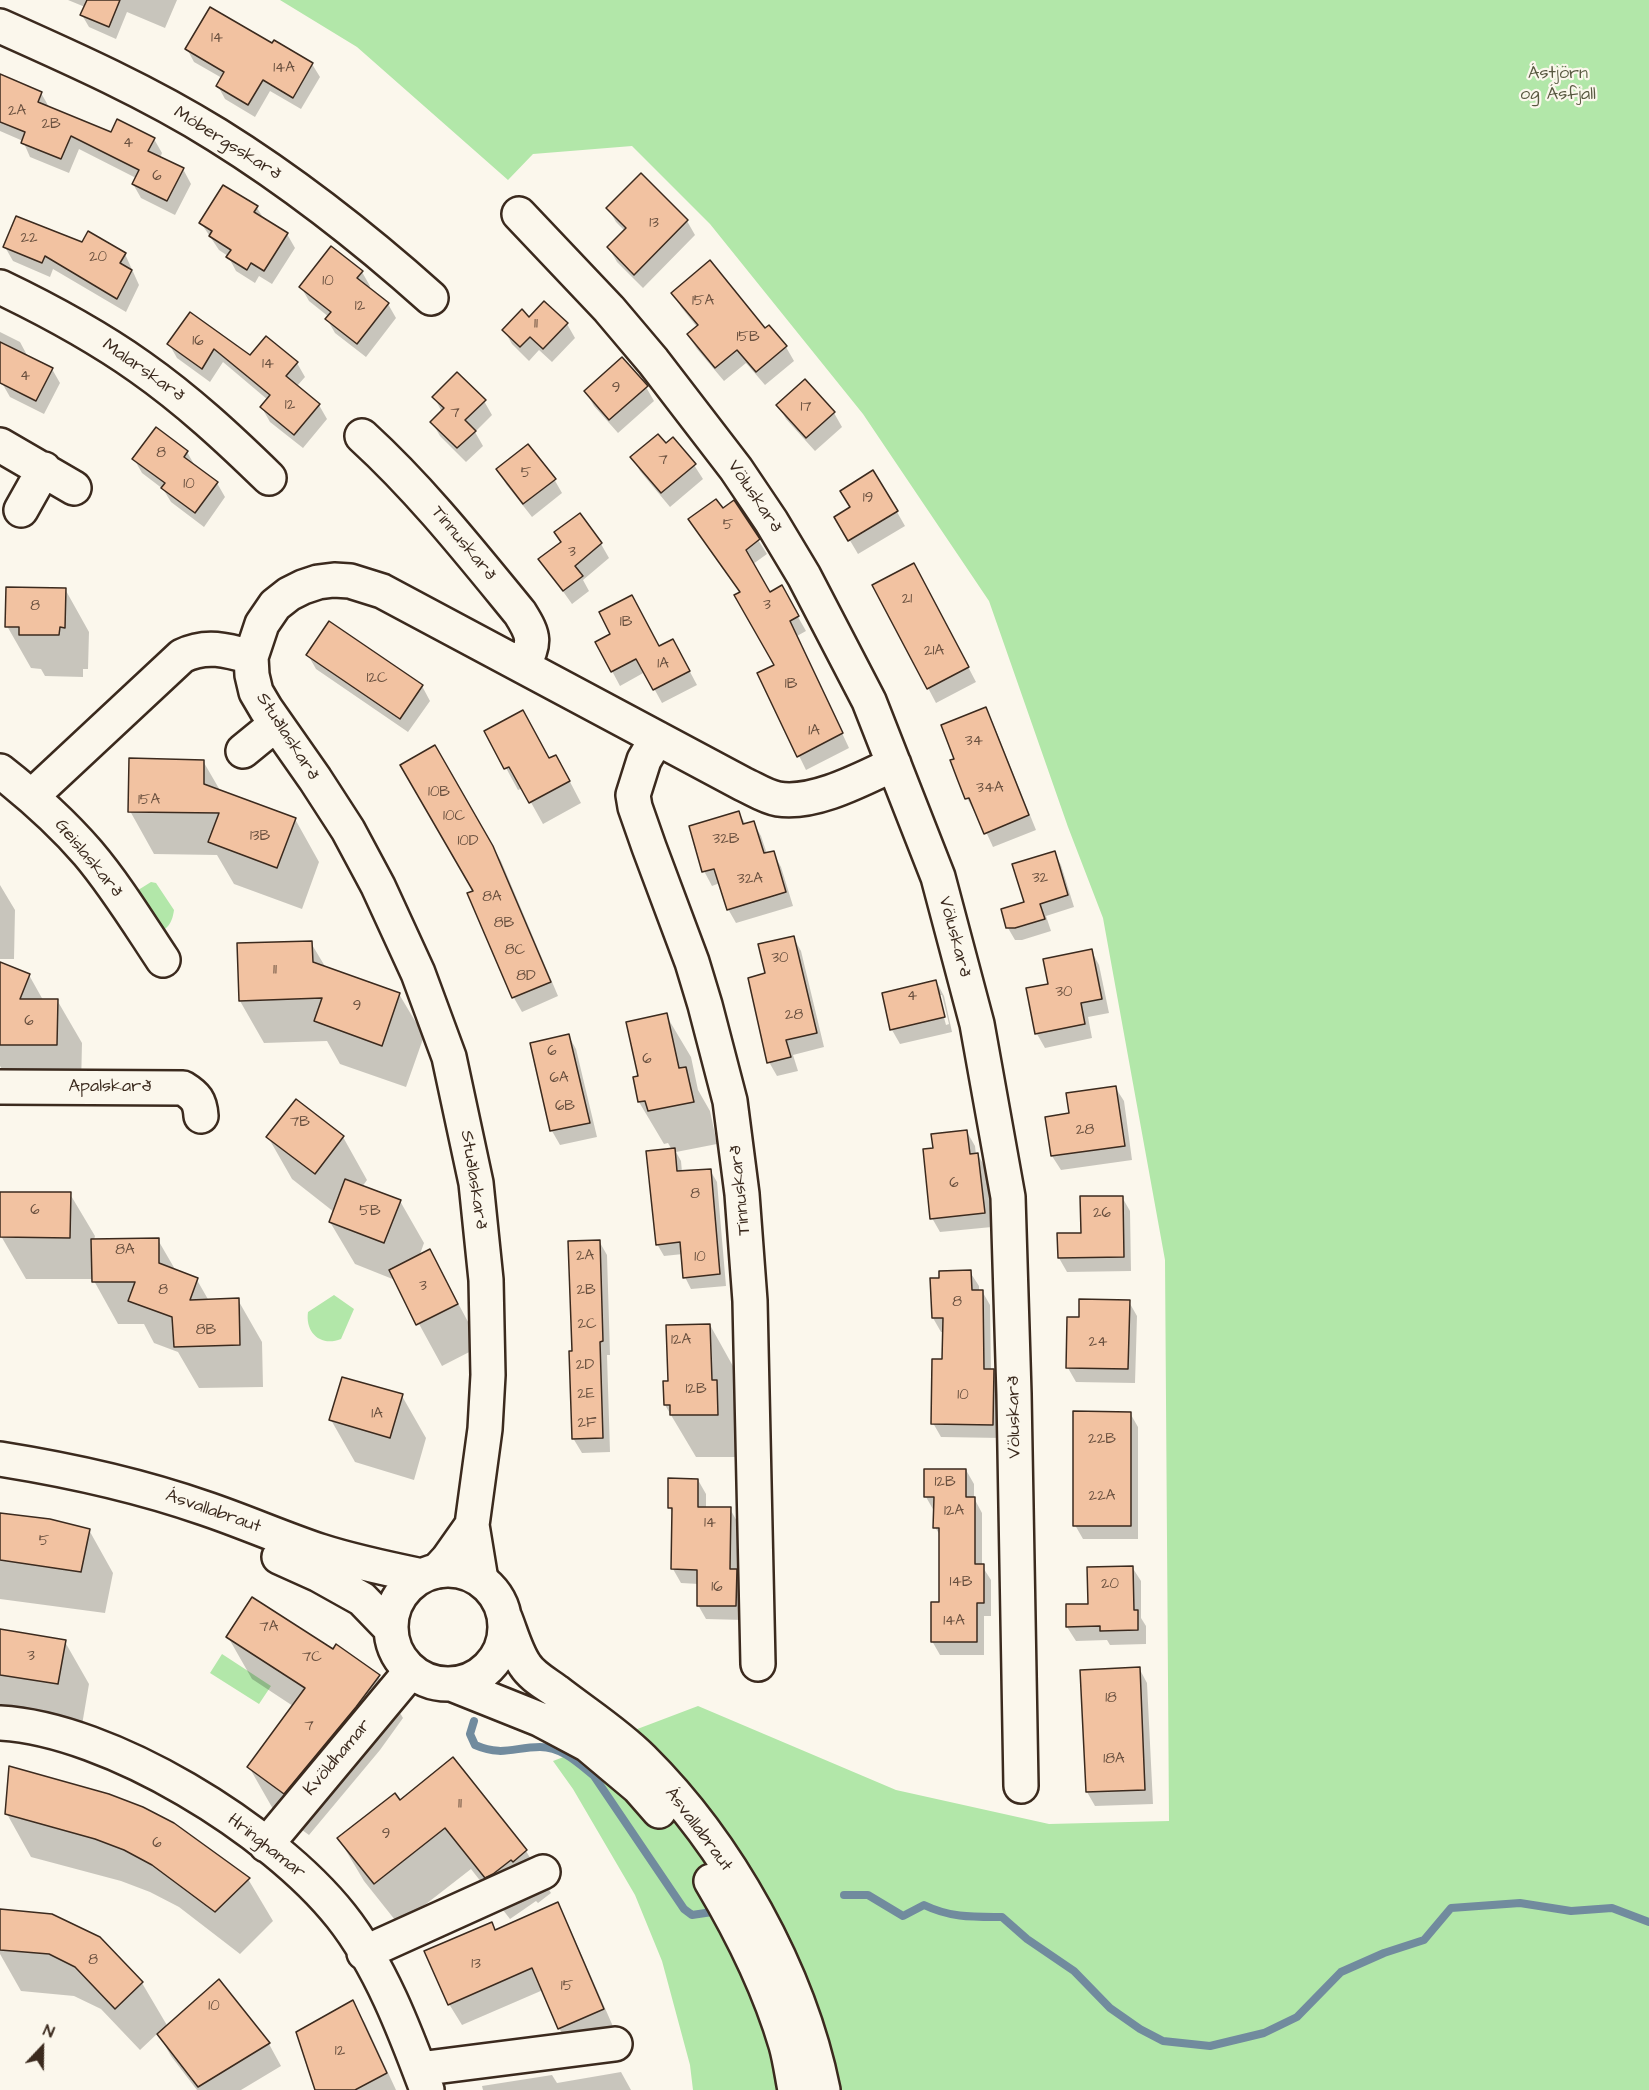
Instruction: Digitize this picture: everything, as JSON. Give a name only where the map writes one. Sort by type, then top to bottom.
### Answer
[{"type":"street","name":"Móbergsskarð","points":[[0,26],[96,69],[216,134],[328,210],[431,298]]},
{"type":"street","name":"Völuskarð","points":[[519,214],[609,309],[666,377],[736,469],[771,521],[837,637],[869,701],[938,877],[965,973],[985,1064],[1008,1197],[1014,1372],[1022,1785]]},
{"type":"street","name":"Malarskarð","points":[[0,287],[90,334],[140,366],[195,410],[269,478]]},
{"type":"street","name":"Tinnuskarð","points":[[362,436],[420,493],[520,613],[531,635],[532,648],[523,666]]},
{"type":"street","points":[[0,445],[74,488]]},
{"type":"street","points":[[21,510],[44,470]]},
{"type":"street","name":"Stuðlaskarð","points":[[481,1580],[472,1525],[485,1429],[486,1280],[476,1183],[459,1098],[449,1057],[429,1002],[378,886],[348,830],[256,692],[251,657],[262,624],[275,605],[303,587],[318,582],[350,581],[382,591],[775,799],[805,799],[833,790],[894,764]]},
{"type":"street","points":[[32,796],[182,656],[192,651],[213,648],[251,657]]},
{"type":"street","points":[[243,751],[276,723]]},
{"type":"street","name":"Tinnuskarð","points":[[657,738],[644,760],[633,795],[635,807],[692,962],[705,1005],[730,1101],[742,1194],[750,1301],[758,1664]]},
{"type":"street","name":"Geislaskarð","points":[[0,771],[32,796],[88,853],[163,960]]},
{"type":"street","name":"Apalskarð","points":[[0,1087],[183,1088],[195,1095],[200,1105],[201,1116]]},
{"type":"street","name":"Ásvallabraut","points":[[0,1459],[50,1467],[128,1485],[203,1508],[318,1551],[358,1563],[430,1574]]},
{"type":"street","name":"Ásvallabraut","points":[[0,1482],[105,1500],[186,1524],[267,1552],[320,1575],[362,1599],[391,1629]]},
{"type":"street","name":"Stuðlaskarð","points":[[430,1574],[448,1559],[472,1525]]},
{"type":"street","points":[[460,1571],[481,1580],[501,1603],[505,1618],[505,1638],[498,1656],[486,1671],[470,1681],[454,1684],[431,1682],[411,1671],[400,1659],[391,1629],[393,1613],[399,1598],[409,1585],[430,1574],[460,1571]]},
{"type":"street","name":"Ásvallabraut","points":[[505,1618],[524,1664],[537,1677],[597,1721],[641,1758],[685,1808],[719,1854],[757,1913],[796,1995],[816,2053],[823,2090]]},
{"type":"street","name":"Kvöldhamar","points":[[266,1845],[411,1671]]},
{"type":"street","name":"Ásvallabraut","points":[[454,1684],[539,1719],[588,1744],[638,1787],[682,1837],[739,1928],[764,1983],[786,2046],[795,2090]]},
{"type":"street","name":"Hringhamar","points":[[0,1723],[52,1732],[91,1744],[156,1773],[236,1821],[312,1882],[342,1917],[374,1968],[403,2027],[423,2080]]},
{"type":"street","points":[[364,1953],[543,1872]]},
{"type":"street","points":[[423,2080],[615,2044]]},
{"type":"green space","name":"Ástjörn og Ásfjall","points":[[280,0],[1649,0],[1649,2090],[693,2090],[690,2065],[662,1961],[635,1895],[573,1789],[553,1761],[698,1706],[896,1790],[1049,1824],[1169,1821],[1165,1260],[1103,918],[1068,827],[989,601],[863,414],[710,224],[632,146],[533,154],[508,180],[357,47]]},
{"type":"green space","points":[[151,882],[156,883],[174,910],[169,925],[156,935],[127,897]]},
{"type":"green space","points":[[334,1295],[354,1309],[341,1339],[321,1340],[309,1326],[308,1312]]},
{"type":"green space","points":[[222,1654],[271,1686],[259,1704],[210,1673]]},
{"type":"building","points":[[87,0],[120,0],[109,27],[80,15]]},
{"type":"building","points":[[210,7],[272,43],[274,40],[313,63],[293,98],[263,80],[248,105],[216,86],[224,72],[185,49]]},
{"type":"building","points":[[0,74],[42,92],[38,102],[111,132],[117,119],[155,138],[148,151],[184,168],[167,201],[132,184],[139,170],[71,136],[61,159],[21,143],[25,132],[0,122]]},
{"type":"building","points":[[641,173],[688,220],[634,275],[607,247],[626,228],[606,208]]},
{"type":"building","points":[[223,185],[258,206],[254,212],[288,233],[264,271],[251,263],[247,270],[226,257],[231,250],[209,236],[212,231],[199,223]]},
{"type":"building","points":[[16,216],[82,242],[88,231],[126,253],[120,263],[132,270],[117,299],[45,256],[42,263],[3,247]]},
{"type":"building","points":[[331,246],[363,271],[357,278],[389,303],[357,344],[325,319],[331,312],[299,287]]},
{"type":"building","points":[[710,260],[765,328],[769,325],[787,346],[756,372],[737,350],[715,368],[687,334],[698,325],[671,293]]},
{"type":"building","points":[[544,301],[568,323],[543,349],[530,337],[520,347],[502,330],[522,309],[529,317]]},
{"type":"building","points":[[190,312],[250,355],[266,336],[298,362],[286,376],[320,404],[294,435],[260,407],[270,395],[214,349],[202,369],[167,344]]},
{"type":"building","points":[[0,342],[53,368],[36,401],[0,383]]},
{"type":"building","points":[[622,357],[648,386],[609,420],[584,391]]},
{"type":"building","points":[[457,372],[486,400],[465,420],[476,431],[457,448],[430,422],[444,408],[432,397]]},
{"type":"building","points":[[805,379],[835,412],[806,438],[776,405]]},
{"type":"building","points":[[156,427],[188,451],[184,457],[218,482],[195,513],[161,488],[165,483],[132,459]]},
{"type":"building","points":[[658,434],[666,443],[673,437],[696,464],[661,493],[630,457]]},
{"type":"building","points":[[528,444],[556,479],[523,504],[496,469]]},
{"type":"building","points":[[873,470],[898,511],[848,541],[834,517],[850,507],[840,491]]},
{"type":"building","points":[[716,499],[723,508],[734,500],[760,539],[746,550],[770,592],[782,585],[799,616],[790,621],[843,733],[797,757],[757,673],[774,665],[734,595],[740,592],[688,519]]},
{"type":"building","points":[[580,513],[602,543],[575,566],[583,576],[563,591],[538,559],[561,542],[554,532]]},
{"type":"building","points":[[914,563],[969,667],[927,689],[872,585]]},
{"type":"building","points":[[6,587],[66,588],[65,628],[60,627],[59,635],[19,635],[19,627],[5,627]]},
{"type":"building","points":[[632,595],[659,646],[673,639],[690,671],[653,690],[636,659],[611,672],[595,642],[610,634],[599,612]]},
{"type":"building","points":[[329,621],[423,685],[400,719],[306,655]]},
{"type":"building","points":[[986,707],[1029,815],[984,834],[969,798],[965,799],[950,760],[954,759],[941,725]]},
{"type":"building","points":[[523,710],[549,758],[556,755],[570,781],[529,803],[509,767],[504,769],[484,731]]},
{"type":"building","points":[[435,745],[493,846],[551,982],[512,998],[467,893],[473,891],[400,765]]},
{"type":"building","points":[[129,758],[204,760],[204,784],[296,818],[277,868],[208,842],[219,813],[128,812]]},
{"type":"building","points":[[739,811],[743,824],[754,821],[764,853],[774,851],[786,892],[727,910],[714,869],[702,872],[689,826]]},
{"type":"building","points":[[1055,851],[1068,895],[1040,904],[1045,919],[1015,928],[1006,928],[1001,909],[1024,902],[1012,864]]},
{"type":"building","points":[[794,936],[817,1033],[786,1040],[791,1057],[767,1063],[748,978],[765,973],[758,944]]},
{"type":"building","points":[[312,941],[313,962],[400,993],[382,1046],[314,1021],[322,998],[239,1001],[237,943]]},
{"type":"building","points":[[1092,949],[1102,999],[1081,1003],[1085,1024],[1035,1034],[1026,988],[1048,984],[1043,959]]},
{"type":"building","points":[[0,962],[30,974],[20,999],[58,999],[57,1045],[0,1045]]},
{"type":"building","points":[[936,980],[945,1017],[890,1030],[882,993]]},
{"type":"building","points":[[667,1013],[679,1068],[686,1067],[694,1102],[648,1111],[645,1101],[638,1102],[633,1077],[638,1076],[626,1022]]},
{"type":"building","points":[[569,1034],[590,1123],[550,1131],[530,1043]]},
{"type":"building","points":[[1116,1086],[1125,1146],[1051,1156],[1045,1117],[1069,1113],[1066,1093]]},
{"type":"building","points":[[296,1099],[344,1136],[315,1174],[266,1137]]},
{"type":"building","points":[[967,1130],[970,1154],[978,1153],[985,1213],[930,1219],[923,1149],[933,1148],[931,1134]]},
{"type":"building","points":[[675,1148],[677,1171],[711,1169],[720,1274],[683,1278],[680,1242],[656,1245],[646,1151]]},
{"type":"building","points":[[345,1179],[401,1200],[384,1243],[329,1222]]},
{"type":"building","points":[[0,1192],[71,1192],[70,1238],[0,1237]]},
{"type":"building","points":[[1080,1196],[1123,1196],[1124,1257],[1058,1258],[1057,1233],[1081,1233]]},
{"type":"building","points":[[159,1238],[159,1263],[198,1278],[190,1300],[239,1298],[240,1345],[174,1347],[172,1317],[128,1301],[135,1282],[92,1282],[91,1239]]},
{"type":"building","points":[[600,1240],[603,1438],[572,1439],[568,1241]]},
{"type":"building","points":[[430,1249],[458,1304],[416,1325],[389,1270]]},
{"type":"building","points":[[971,1270],[972,1290],[983,1290],[984,1369],[994,1369],[993,1425],[931,1424],[932,1359],[942,1359],[943,1318],[932,1318],[930,1278],[939,1278],[939,1271]]},
{"type":"building","points":[[1079,1299],[1130,1300],[1128,1369],[1066,1368],[1067,1317],[1079,1317]]},
{"type":"building","points":[[710,1324],[712,1380],[717,1380],[718,1415],[670,1415],[670,1405],[664,1405],[663,1381],[668,1381],[666,1325]]},
{"type":"building","points":[[342,1377],[403,1394],[390,1438],[329,1420]]},
{"type":"building","points":[[1073,1411],[1131,1412],[1131,1526],[1073,1526]]},
{"type":"building","points":[[924,1469],[966,1469],[966,1497],[975,1497],[975,1564],[984,1564],[984,1603],[977,1603],[977,1642],[931,1642],[931,1602],[939,1602],[939,1528],[933,1528],[934,1497],[924,1497]]},
{"type":"building","points":[[668,1478],[698,1479],[698,1507],[731,1507],[730,1569],[737,1569],[736,1606],[697,1606],[697,1570],[671,1569],[672,1508],[668,1508]]},
{"type":"building","points":[[0,1513],[50,1519],[90,1529],[81,1572],[0,1560]]},
{"type":"building","points":[[1133,1566],[1134,1610],[1138,1610],[1138,1630],[1100,1631],[1100,1626],[1066,1627],[1066,1604],[1088,1604],[1087,1567]]},
{"type":"building","points":[[252,1597],[333,1649],[336,1644],[380,1675],[284,1794],[247,1767],[305,1688],[226,1637]]},
{"type":"building","points":[[0,1629],[66,1640],[58,1684],[0,1675]]},
{"type":"building","points":[[1140,1667],[1145,1790],[1086,1792],[1080,1670]]},
{"type":"building","points":[[453,1757],[527,1850],[513,1862],[511,1860],[485,1878],[445,1828],[374,1884],[337,1838],[395,1793],[400,1800]]},
{"type":"building","points":[[9,1766],[109,1794],[143,1807],[174,1823],[250,1878],[215,1912],[152,1865],[124,1850],[95,1839],[5,1814]]},
{"type":"building","points":[[558,1902],[604,2009],[558,2029],[532,1968],[448,2005],[424,1951],[492,1922],[495,1930]]},
{"type":"building","points":[[0,1909],[52,1914],[100,1937],[143,1982],[115,2009],[75,1967],[49,1954],[0,1950]]},
{"type":"building","points":[[219,1979],[270,2043],[198,2087],[157,2034]]},
{"type":"building","points":[[353,2000],[387,2073],[355,2090],[315,2090],[296,2032]]},
{"type":"waterway","points":[[474,1721],[470,1734],[475,1745],[501,1751],[531,1747],[548,1748],[563,1753],[582,1766],[594,1776],[684,1909],[692,1915],[712,1912]]},
{"type":"waterway","points":[[844,1895],[868,1895],[903,1916],[924,1905],[953,1915],[1002,1917],[1027,1939],[1074,1971],[1110,2008],[1140,2029],[1163,2041],[1210,2046],[1264,2033],[1297,2017],[1341,1972],[1384,1953],[1424,1940],[1451,1908],[1520,1903],[1571,1911],[1612,1908],[1649,1922]]}]
